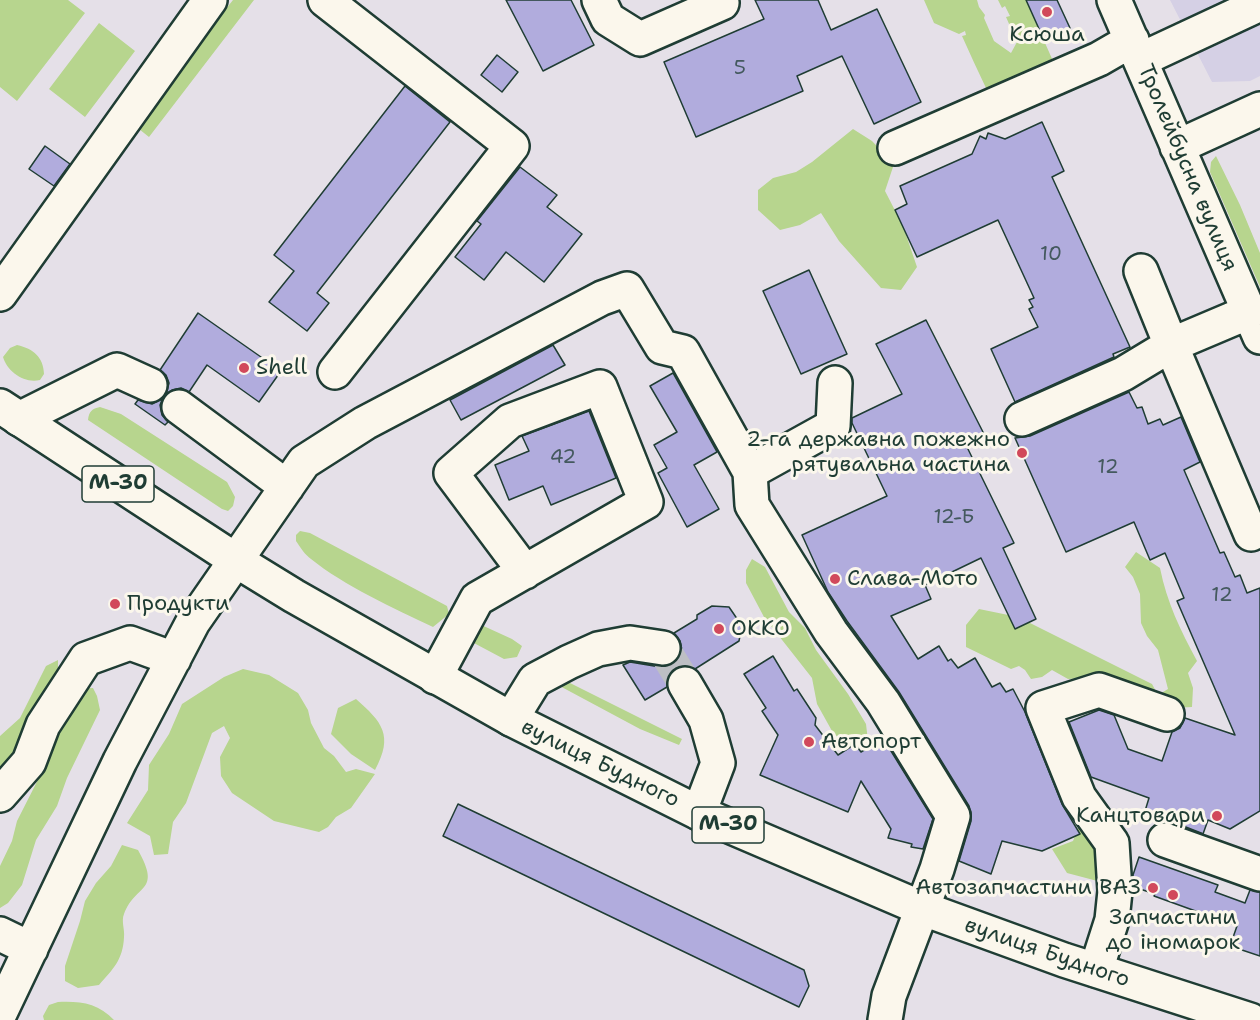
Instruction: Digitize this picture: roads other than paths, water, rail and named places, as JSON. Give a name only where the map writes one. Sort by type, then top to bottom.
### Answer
[{"type":"main road","points":[[0,294],[210,0]]},
{"type":"main road","points":[[325,0],[512,146],[335,372]]},
{"type":"main road","points":[[599,0],[608,19],[640,39],[722,3],[721,0]]},
{"type":"main road","name":"Тролейбусна вулиця","points":[[1114,0],[1255,324]]},
{"type":"main road","points":[[895,148],[1099,58],[1136,50],[1260,4]]},
{"type":"main road","points":[[1177,147],[1260,109]]},
{"type":"main road","points":[[1141,271],[1251,534],[1260,530]]},
{"type":"main road","points":[[0,1013],[120,761],[193,622],[304,462],[365,423],[602,298],[627,289],[662,347],[683,352],[750,472],[752,505],[831,632],[883,702],[953,816],[937,869],[889,996],[885,1020]]},
{"type":"main road","points":[[1022,419],[1123,374],[1171,345],[1255,324]]},
{"type":"main road","points":[[10,412],[117,370],[150,385]]},
{"type":"main road","points":[[750,472],[834,426],[835,383]]},
{"type":"main road","points":[[435,677],[477,599],[525,572],[646,502],[600,387],[510,421],[451,473],[525,572]]},
{"type":"main road","points":[[179,407],[287,488]]},
{"type":"main road","name":"вулиця Будного","points":[[10,412],[237,561],[435,677],[511,720],[699,813],[921,908],[1096,970],[1250,1020]]},
{"type":"main road","points":[[0,795],[29,762],[43,725],[86,659],[130,643],[174,659]]},
{"type":"main road","points":[[511,720],[535,680],[569,662],[598,649],[630,643],[663,648]]},
{"type":"main road","points":[[685,684],[706,720],[718,763],[699,813]]},
{"type":"main road","points":[[1096,970],[1112,920],[1115,891],[1112,843],[1079,797],[1043,708],[1099,690],[1167,714]]},
{"type":"main road","points":[[1165,840],[1260,874]]},
{"type":"main road","points":[[0,934],[31,949]]},
{"type":"tunnel","points":[[663,648],[685,684]]},
{"type":"place","name":"Ксюша","points":[[1047,12]]},
{"type":"place","name":"Shell","points":[[244,368]]},
{"type":"place","name":"2-га державна пожежно рятувальна частина","points":[[1022,453]]},
{"type":"place","name":"Слава-Мото","points":[[835,579]]},
{"type":"place","name":"Продукти","points":[[115,604]]},
{"type":"place","name":"ОККО","points":[[719,629]]},
{"type":"place","name":"Автопорт","points":[[809,742]]},
{"type":"place","name":"Канцтовари","points":[[1217,816]]},
{"type":"place","name":"Автозапчастини ВАЗ","points":[[1153,888]]},
{"type":"place","name":"Запчастини до іномарок","points":[[1173,895]]}]
